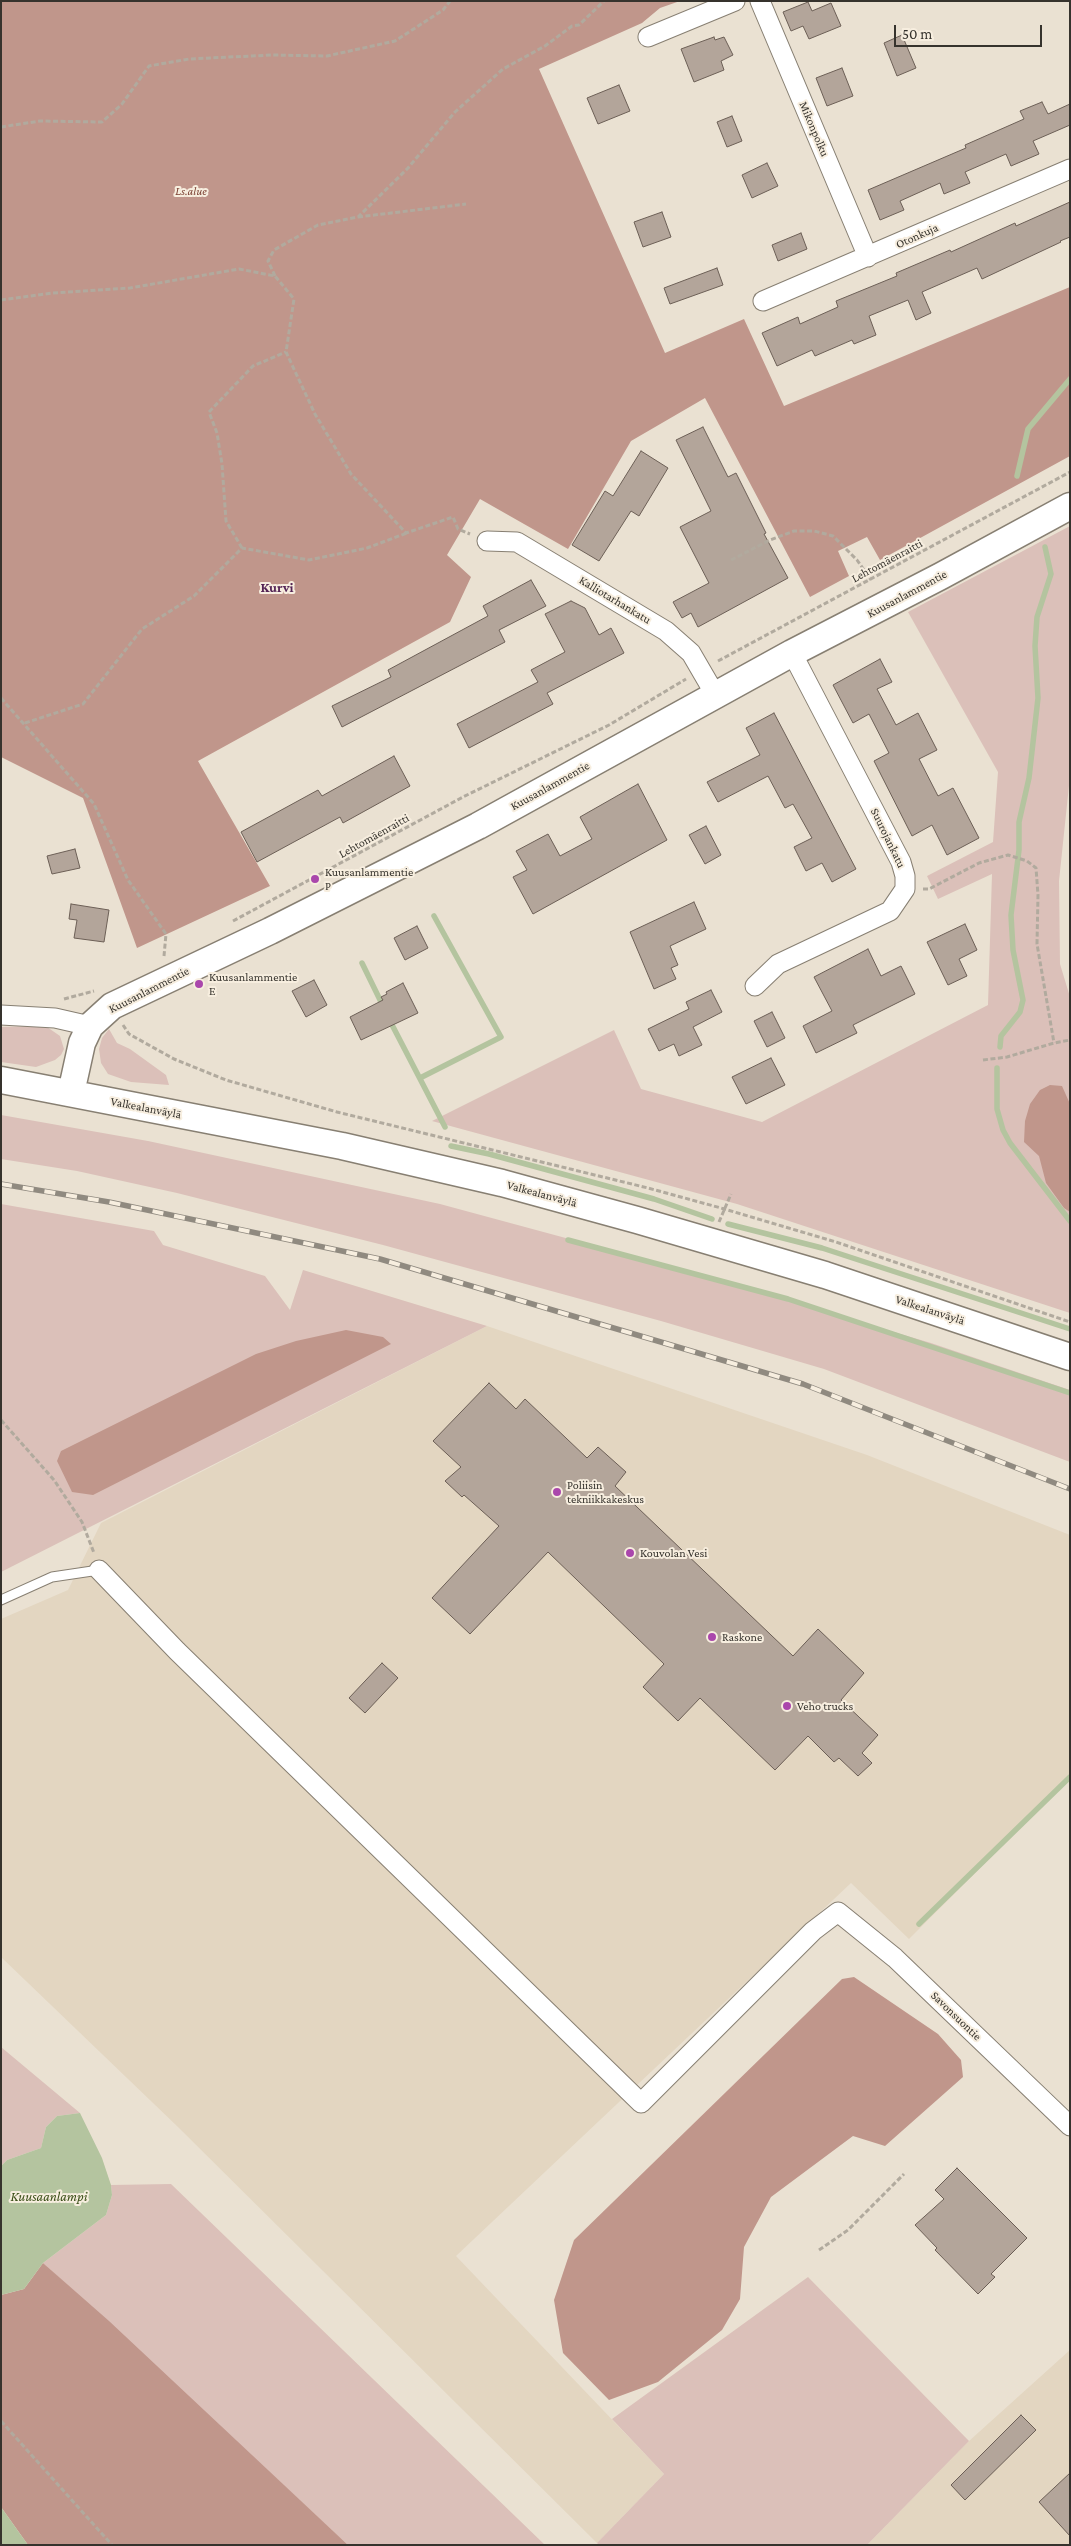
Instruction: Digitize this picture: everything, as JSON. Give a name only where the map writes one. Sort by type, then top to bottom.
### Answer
[{"type":"street","points":[[648,37],[735,1]]},
{"type":"street","name":"Mikonpolku","points":[[760,1],[868,257]]},
{"type":"street","name":"Otonkuja","points":[[763,301],[1070,169]]},
{"type":"street","name":"Kuusanlammentie","points":[[72,1093],[82,1043],[90,1026],[112,1006],[270,931],[470,830],[792,653],[1070,506]]},
{"type":"street","name":"Kalliotarhankatu","points":[[487,541],[517,542],[666,631],[692,653],[716,696]]},
{"type":"street","name":"Suurojankatu","points":[[792,653],[902,862],[905,889]]},
{"type":"street","points":[[755,986],[778,964],[890,910],[905,889]]},
{"type":"street","points":[[1,1015],[55,1018],[90,1026]]},
{"type":"street","name":"Valkealanväylä","points":[[1,1080],[421,1163],[713,1242],[825,1276],[1070,1357]]},
{"type":"street","name":"Savonsuontie","points":[[99,1570],[177,1651],[640,2103],[813,1931],[838,1912],[895,1958],[1070,2126]]},
{"type":"lane","points":[[1,1600],[52,1577],[99,1570]]},
{"type":"path","points":[[1,127],[40,122],[102,122],[122,104],[149,66],[189,59],[272,55],[327,56],[396,41],[443,10],[450,1]]},
{"type":"path","points":[[358,217],[408,168],[455,112],[503,69],[545,46],[572,26],[579,25],[604,1]]},
{"type":"path","points":[[406,533],[352,474],[315,414],[286,352],[294,299],[275,276],[268,262],[274,250],[318,225],[358,217],[466,204]]},
{"type":"path","points":[[1,300],[53,293],[130,288],[239,269],[275,276]]},
{"type":"path","points":[[286,352],[253,366],[209,412],[217,433],[222,464],[226,521],[242,548],[310,560],[367,548],[453,517],[458,529],[487,541]]},
{"type":"path","name":"Lehtomäenraitti","points":[[711,665],[1070,472]]},
{"type":"path","points":[[731,560],[770,540],[794,531],[814,531],[833,536],[857,560],[870,580]]},
{"type":"path","points":[[25,723],[83,704],[142,629],[194,596],[242,548]]},
{"type":"path","name":"Lehtomäenraitti","points":[[226,925],[463,797],[609,725],[690,676]]},
{"type":"path","points":[[1,698],[25,723],[94,804],[128,880],[166,934],[164,957]]},
{"type":"path","points":[[905,889],[929,888],[979,863],[1008,855],[1027,860],[1036,868],[1038,895],[1037,944],[1054,1043]]},
{"type":"path","points":[[156,961],[173,952]]},
{"type":"path","points":[[62,1000],[99,989]]},
{"type":"path","points":[[120,1021],[129,1034],[174,1059],[226,1080],[337,1112],[648,1188],[836,1242],[1070,1322]]},
{"type":"path","points":[[984,1060],[1007,1057],[1070,1040]]},
{"type":"path","points":[[713,1242],[731,1194]]},
{"type":"path","points":[[1,1420],[54,1480],[82,1522],[99,1570]]},
{"type":"path","points":[[819,2250],[848,2230],[904,2174]]},
{"type":"path","points":[[1,2421],[112,2545]]},
{"type":"shaded area","points":[[1070,526],[1070,776],[1059,881],[1060,964],[1070,997],[1070,1313],[737,1204],[432,1121],[614,1030],[641,1089],[762,1122],[988,1005],[992,874],[938,899],[927,876],[993,842],[998,772],[908,612]]},
{"type":"shaded area","points":[[1,1027],[47,1027],[60,1036],[64,1049],[61,1055],[55,1060],[36,1067],[1,1062]]},
{"type":"shaded area","points":[[109,1029],[117,1043],[130,1049],[166,1075],[169,1085],[131,1082],[108,1074],[101,1063],[99,1049],[102,1038]]},
{"type":"shaded area","points":[[1,1115],[148,1141],[440,1204],[695,1273],[931,1343],[1070,1390],[1070,1462],[824,1369],[661,1321],[383,1245],[177,1193],[77,1171],[1,1159]]},
{"type":"shaded area","points":[[1,1204],[154,1231],[163,1245],[265,1276],[290,1310],[303,1270],[487,1326],[1,1572]]},
{"type":"shaded area","points":[[487,1326],[867,1455],[1070,1535],[1070,1778],[909,1939],[851,1883],[456,2256],[664,2474],[597,2543],[178,2127],[1,1957],[1,1619],[68,1590],[101,1523]]},
{"type":"shaded area","points":[[1,2047],[80,2113],[57,2116],[46,2127],[41,2148],[7,2160],[1,2166]]},
{"type":"shaded area","points":[[171,2184],[545,2545],[348,2545],[43,2263],[106,2215],[112,2195],[111,2185]]},
{"type":"shaded area","points":[[808,2277],[969,2441],[867,2545],[599,2545],[597,2543],[664,2474],[612,2419]]},
{"type":"shaded area","points":[[1070,2350],[1070,2545],[867,2545],[969,2441]]},
{"type":"green space","name":"Ls.alue","points":[[1,1],[680,1],[660,8],[642,23],[539,69],[665,353],[744,319],[784,406],[1070,287],[1070,456],[880,560],[867,537],[838,551],[849,576],[810,597],[705,398],[631,441],[568,549],[480,499],[447,555],[471,577],[450,622],[198,761],[270,886],[137,948],[83,798],[1,757]]},
{"type":"green space","points":[[1050,1085],[1062,1086],[1070,1104],[1070,1212],[1064,1208],[1046,1183],[1039,1156],[1024,1142],[1025,1121],[1030,1104],[1040,1090]]},
{"type":"green space","points":[[346,1330],[383,1337],[391,1344],[93,1495],[72,1492],[57,1461],[61,1451],[256,1354],[296,1341]]},
{"type":"green space","points":[[854,1977],[938,2034],[961,2060],[963,2077],[885,2146],[853,2136],[771,2197],[744,2247],[740,2299],[722,2330],[658,2382],[609,2400],[563,2353],[554,2300],[574,2240],[842,1979]]},
{"type":"green space","points":[[43,2263],[109,2321],[348,2545],[28,2545],[1,2507],[1,2295],[24,2289]]},
{"type":"water","name":"Kuusaanlampi","points":[[80,2113],[102,2158],[111,2185],[112,2195],[106,2215],[43,2263],[24,2289],[1,2295],[1,2166],[7,2160],[41,2148],[46,2127],[57,2116]]},
{"type":"water","points":[[1,2507],[28,2545],[1,2545]]},
{"type":"building","points":[[808,2],[812,11],[831,3],[841,26],[809,39],[803,26],[791,31],[783,12]]},
{"type":"building","points":[[902,35],[916,68],[897,76],[884,43]]},
{"type":"building","points":[[714,37],[715,40],[724,37],[733,55],[721,61],[724,70],[694,82],[681,49]]},
{"type":"building","points":[[842,68],[853,96],[827,106],[816,78]]},
{"type":"building","points":[[619,85],[630,111],[598,124],[587,98]]},
{"type":"building","points":[[1042,102],[1048,114],[1070,104],[1070,125],[1033,141],[1039,154],[1011,166],[1006,154],[965,172],[970,183],[944,194],[940,183],[900,201],[904,210],[880,220],[868,190],[966,148],[965,145],[1024,119],[1020,111]]},
{"type":"building","points":[[732,116],[742,141],[727,147],[717,122]]},
{"type":"building","points":[[767,163],[778,186],[752,198],[742,175]]},
{"type":"building","points":[[1070,202],[1070,237],[982,279],[977,268],[922,292],[931,313],[916,320],[908,300],[869,316],[876,335],[854,344],[852,340],[815,356],[812,350],[777,366],[762,333],[798,317],[800,324],[838,307],[836,301],[897,276],[896,273],[950,250],[951,252],[1015,223],[1016,226]]},
{"type":"building","points":[[662,212],[671,237],[643,247],[634,222]]},
{"type":"building","points":[[801,233],[807,249],[778,261],[772,245]]},
{"type":"building","points":[[717,268],[723,285],[670,304],[664,288]]},
{"type":"building","points":[[703,427],[728,477],[736,473],[766,533],[764,534],[788,578],[698,627],[691,613],[682,618],[673,602],[709,583],[680,527],[711,511],[676,440]]},
{"type":"building","points":[[641,451],[668,468],[639,516],[631,511],[599,561],[572,545],[605,491],[613,496]]},
{"type":"building","points":[[531,580],[546,606],[499,630],[505,642],[342,727],[332,706],[391,677],[388,670],[488,616],[483,606]]},
{"type":"building","points":[[571,601],[585,608],[599,635],[611,628],[624,653],[547,693],[553,704],[469,748],[457,724],[538,682],[531,670],[565,652],[545,614]]},
{"type":"building","points":[[880,659],[892,682],[877,689],[896,725],[918,713],[937,750],[919,759],[938,796],[953,788],[979,838],[947,855],[932,825],[912,836],[874,761],[889,753],[869,714],[853,723],[833,685]]},
{"type":"building","points":[[774,713],[856,869],[832,882],[822,863],[806,871],[794,847],[812,838],[793,804],[785,808],[768,776],[718,802],[707,782],[760,755],[746,728]]},
{"type":"building","points":[[394,756],[410,786],[343,823],[340,817],[257,862],[241,832],[318,790],[322,796]]},
{"type":"building","points":[[638,784],[667,840],[533,914],[513,877],[527,870],[516,851],[548,834],[560,856],[592,839],[580,817]]},
{"type":"building","points":[[706,826],[721,855],[705,864],[689,835]]},
{"type":"building","points":[[75,849],[80,868],[52,874],[47,856]]},
{"type":"building","points":[[694,902],[706,929],[670,946],[678,965],[671,968],[676,979],[654,989],[630,932]]},
{"type":"building","points":[[71,904],[109,910],[104,942],[74,938],[77,920],[69,919]]},
{"type":"building","points":[[965,924],[977,950],[959,959],[967,976],[948,985],[927,942]]},
{"type":"building","points":[[417,926],[428,948],[405,960],[394,938]]},
{"type":"building","points":[[868,949],[881,976],[901,966],[915,994],[853,1025],[857,1033],[816,1053],[803,1026],[832,1011],[814,977]]},
{"type":"building","points":[[314,980],[327,1005],[306,1017],[292,991]]},
{"type":"building","points":[[403,983],[418,1013],[361,1040],[350,1017],[383,1000],[381,997],[387,994],[386,992]]},
{"type":"building","points":[[711,990],[722,1012],[693,1027],[702,1045],[679,1056],[674,1044],[659,1051],[648,1029],[689,1009],[686,1002]]},
{"type":"building","points":[[772,1012],[785,1038],[767,1047],[754,1021]]},
{"type":"building","points":[[771,1058],[785,1085],[746,1104],[732,1077]]},
{"type":"building","points":[[489,1383],[516,1409],[525,1399],[587,1458],[598,1447],[626,1472],[615,1486],[793,1656],[818,1629],[864,1673],[841,1700],[878,1735],[862,1753],[872,1763],[858,1776],[839,1758],[834,1762],[808,1736],[775,1770],[700,1698],[678,1721],[643,1687],[664,1664],[548,1552],[470,1634],[432,1598],[499,1526],[445,1481],[461,1467],[433,1441]]},
{"type":"building","points":[[382,1663],[398,1678],[365,1713],[349,1698]]},
{"type":"building","points":[[957,2168],[1027,2238],[991,2274],[995,2277],[978,2294],[935,2250],[937,2248],[915,2225],[944,2199],[935,2190]]},
{"type":"building","points":[[1021,2415],[1036,2430],[965,2500],[951,2485]]},
{"type":"building","points":[[1070,2473],[1070,2536],[1039,2502]]},
{"type":"waterway","points":[[1017,476],[1028,429],[1070,379]]},
{"type":"waterway","points":[[1000,1047],[1001,1036],[1020,1012],[1023,1000],[1013,950],[1011,915],[1019,850],[1019,822],[1029,778],[1038,698],[1035,646],[1037,617],[1051,574],[1045,547]]},
{"type":"waterway","points":[[420,1078],[501,1037],[434,916]]},
{"type":"waterway","points":[[362,963],[383,1006]]},
{"type":"waterway","points":[[389,1019],[445,1127]]},
{"type":"waterway","points":[[997,1068],[997,1109],[1003,1130],[1010,1143],[1070,1221]]},
{"type":"waterway","points":[[451,1146],[489,1154],[654,1199],[712,1219]]},
{"type":"waterway","points":[[728,1224],[822,1248],[1070,1329]]},
{"type":"waterway","points":[[568,1240],[788,1299],[1070,1393]]},
{"type":"waterway","points":[[919,1924],[1070,1777]]},
{"type":"railway","points":[[1,1184],[109,1202],[380,1259],[803,1384],[1070,1489]]},
{"type":"place","name":"Kuusanlammentie P","points":[[315,879]]},
{"type":"place","name":"Kuusanlammentie E","points":[[199,984]]},
{"type":"place","name":"Poliisin tekniikkakeskus","points":[[557,1492]]},
{"type":"place","name":"Kouvolan Vesi","points":[[630,1553]]},
{"type":"place","name":"Raskone","points":[[712,1637]]},
{"type":"place","name":"Veho trucks","points":[[787,1706]]},
{"type":"district","name":"Kurvi","points":[[277,588]]}]
